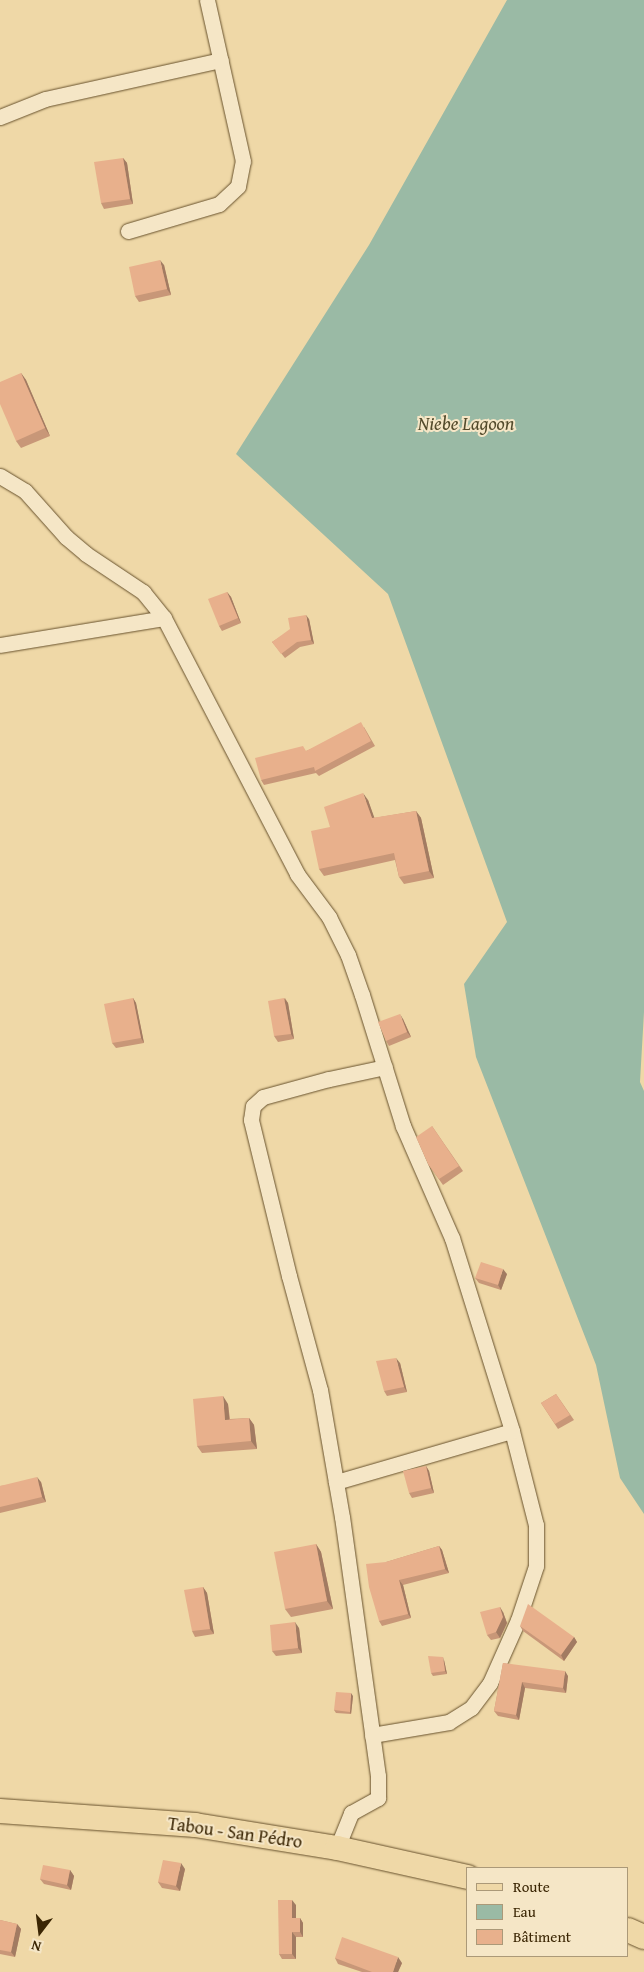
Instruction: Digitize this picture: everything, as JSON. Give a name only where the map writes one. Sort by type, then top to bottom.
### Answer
[{"type":"main road","name":"Tabou - San Pédro","points":[[0,1811],[195,1825],[337,1848],[467,1877]]},
{"type":"main road","points":[[629,1930],[644,1937]]},
{"type":"street","points":[[128,231],[219,204],[238,186],[243,161],[207,0]]},
{"type":"street","points":[[0,117],[45,99],[221,60]]},
{"type":"street","points":[[0,476],[25,492],[66,537],[86,554],[143,592],[164,618],[297,874],[329,917],[348,955],[403,1126],[452,1238],[512,1430],[536,1526],[536,1566],[518,1620],[490,1683],[471,1708],[449,1722],[372,1735]]},
{"type":"street","points":[[0,645],[164,618]]},
{"type":"street","points":[[337,1848],[350,1813],[378,1798],[378,1776],[336,1482],[320,1390],[289,1276],[251,1120],[253,1106],[263,1097],[329,1079],[385,1067]]},
{"type":"street","points":[[336,1482],[512,1430]]},
{"type":"water","name":"Niebe Lagoon","points":[[507,0],[644,0],[644,1012],[640,1082],[644,1091],[644,1514],[620,1478],[596,1365],[476,1057],[464,984],[507,922],[388,594],[236,454],[369,245]]},
{"type":"building","points":[[123,158],[130,199],[101,203],[94,162]]},
{"type":"building","points":[[160,260],[167,289],[135,296],[129,267]]},
{"type":"building","points":[[21,373],[45,428],[16,441],[0,404],[0,382]]},
{"type":"building","points":[[227,592],[238,618],[219,626],[208,599]]},
{"type":"building","points":[[306,615],[311,640],[297,642],[281,654],[272,642],[290,629],[288,618]]},
{"type":"building","points":[[361,722],[371,741],[315,771],[314,767],[261,780],[255,758],[303,746],[306,751]]},
{"type":"building","points":[[363,793],[372,818],[416,811],[429,871],[399,877],[394,853],[319,869],[311,831],[330,827],[324,807]]},
{"type":"building","points":[[133,998],[141,1038],[112,1043],[104,1004]]},
{"type":"building","points":[[284,998],[291,1034],[274,1036],[268,1001]]},
{"type":"building","points":[[400,1014],[407,1032],[386,1041],[378,1022]]},
{"type":"building","points":[[432,1126],[459,1166],[439,1179],[428,1164],[416,1137]]},
{"type":"building","points":[[481,1262],[503,1269],[498,1285],[475,1278]]},
{"type":"building","points":[[396,1358],[404,1387],[384,1391],[376,1361]]},
{"type":"building","points":[[556,1394],[570,1415],[555,1424],[541,1403]]},
{"type":"building","points":[[223,1396],[225,1420],[249,1418],[251,1441],[197,1446],[193,1399]]},
{"type":"building","points":[[426,1466],[431,1488],[409,1493],[403,1471]]},
{"type":"building","points":[[37,1477],[42,1497],[0,1507],[0,1486]]},
{"type":"building","points":[[316,1544],[327,1601],[285,1609],[274,1552]]},
{"type":"building","points":[[439,1546],[445,1569],[399,1580],[408,1614],[379,1621],[369,1587],[366,1564],[386,1562]]},
{"type":"building","points":[[203,1587],[210,1629],[192,1631],[184,1590]]},
{"type":"building","points":[[528,1604],[574,1637],[561,1655],[520,1626]]},
{"type":"building","points":[[500,1607],[503,1617],[496,1632],[487,1635],[480,1612]]},
{"type":"building","points":[[295,1622],[298,1648],[272,1651],[270,1625]]},
{"type":"building","points":[[428,1656],[443,1657],[445,1671],[431,1673]]},
{"type":"building","points":[[503,1663],[565,1671],[563,1688],[522,1682],[516,1715],[494,1711]]},
{"type":"building","points":[[336,1692],[351,1693],[350,1712],[334,1710]]},
{"type":"building","points":[[163,1860],[181,1863],[176,1886],[158,1882]]},
{"type":"building","points":[[43,1865],[70,1870],[67,1885],[40,1879]]},
{"type":"building","points":[[278,1900],[292,1900],[292,1918],[300,1918],[300,1932],[292,1932],[292,1954],[279,1954]]},
{"type":"building","points":[[0,1920],[17,1924],[11,1952],[0,1950]]},
{"type":"building","points":[[342,1937],[398,1957],[393,1972],[372,1972],[335,1958]]}]
